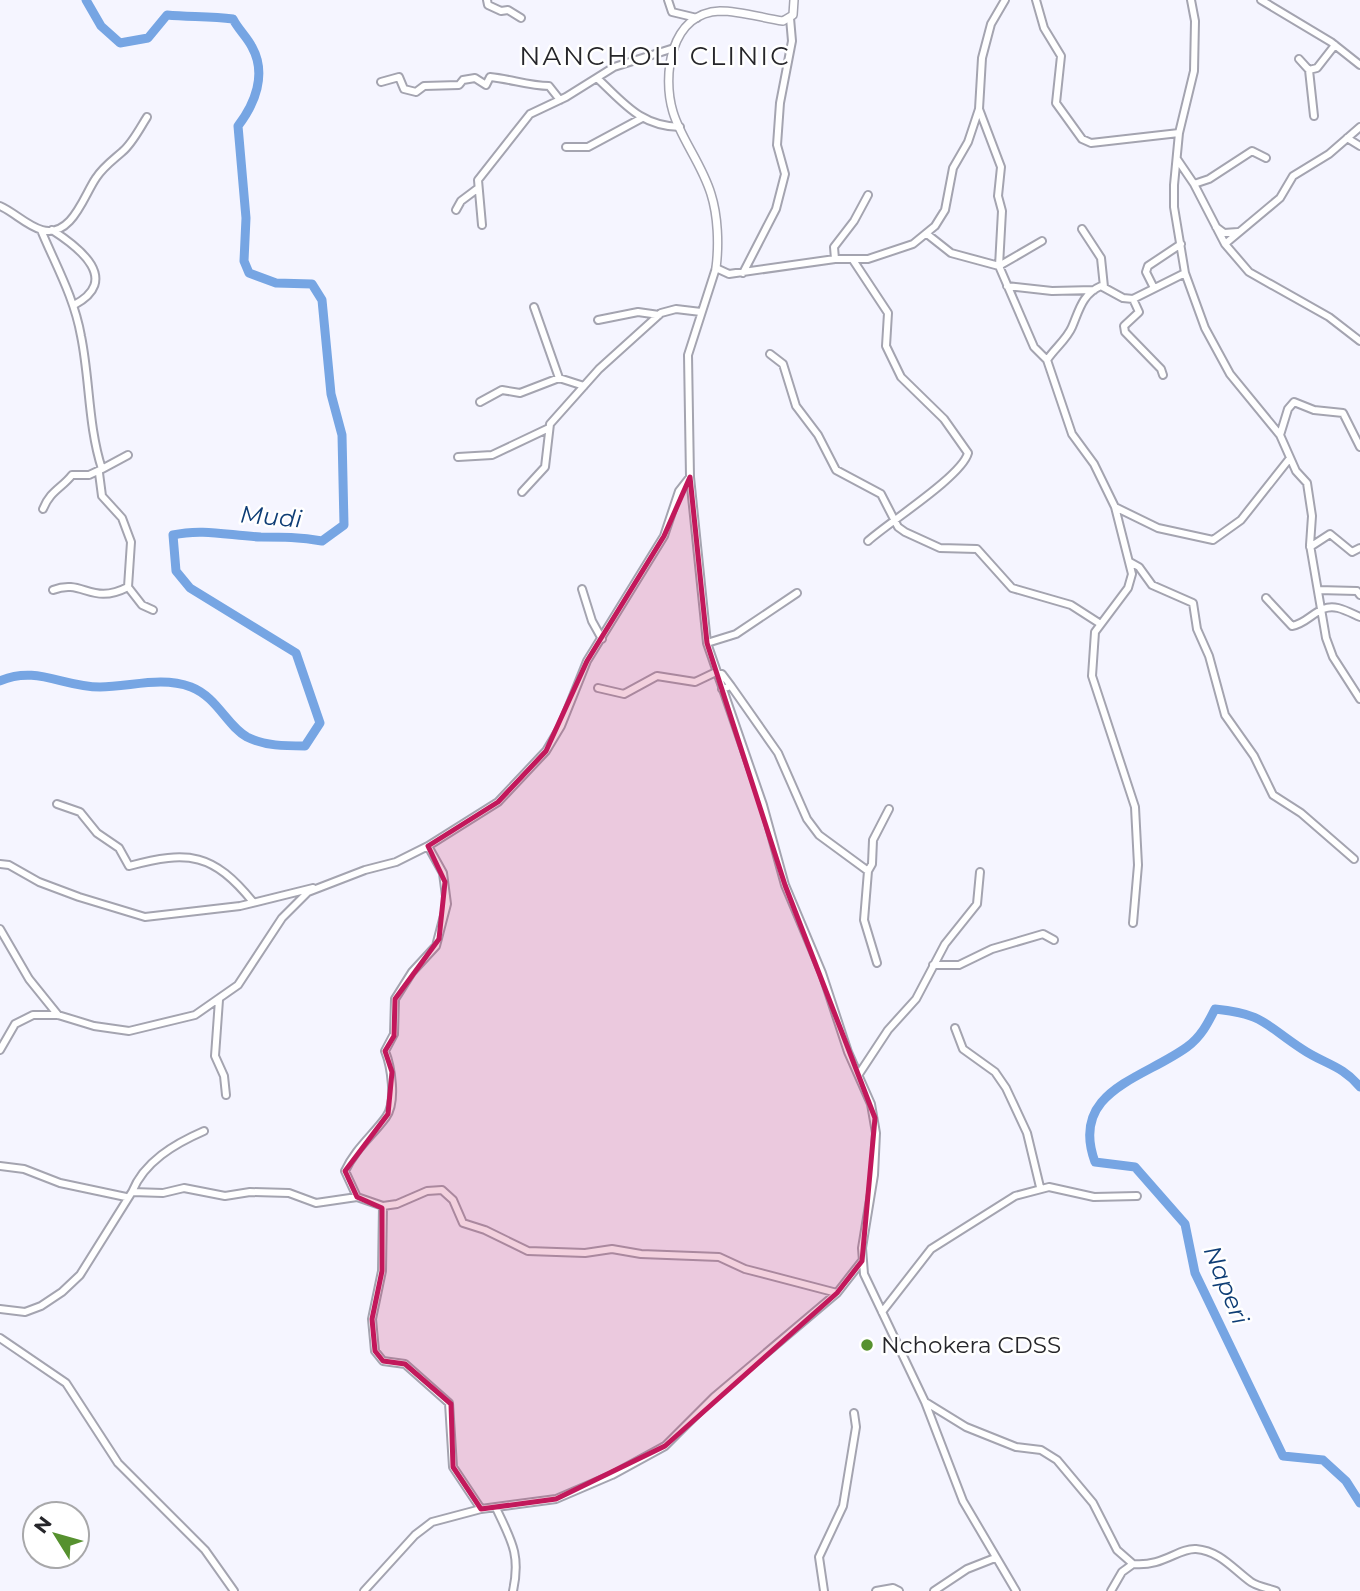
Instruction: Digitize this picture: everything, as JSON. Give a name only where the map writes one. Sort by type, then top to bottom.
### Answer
[{"type":"street","points":[[487,0],[488,5],[501,11],[508,9],[521,18]]},
{"type":"street","points":[[668,0],[674,13],[696,18],[721,11],[783,21],[790,18]]},
{"type":"street","points":[[743,273],[776,209],[785,174],[777,150],[777,134],[792,41],[790,18],[794,0]]},
{"type":"street","points":[[716,268],[729,274],[743,273],[835,259],[853,260],[883,256],[913,244],[927,234],[945,210],[953,168],[968,142],[979,109],[982,58],[991,24],[1006,0]]},
{"type":"street","points":[[1036,0],[1044,28],[1061,56],[1056,103],[1082,139],[1091,143],[1179,133]]},
{"type":"street","points":[[1191,0],[1194,63],[1179,133],[1174,207],[1185,273],[1205,328],[1230,374],[1280,435],[1290,458],[1308,486],[1312,516],[1310,547],[1329,650],[1360,699]]},
{"type":"street","points":[[1261,0],[1335,45],[1360,65]]},
{"type":"street","points":[[696,18],[674,48],[666,77],[673,113],[698,159],[713,201],[716,268],[688,355],[690,477],[707,643],[763,806],[785,885],[822,973],[848,1052],[871,1104],[876,1133],[874,1175],[862,1261],[870,1293],[882,1312],[925,1402],[963,1500],[1016,1591]]},
{"type":"street","points":[[1309,70],[1317,68],[1335,45]]},
{"type":"street","points":[[482,225],[477,189],[486,167],[530,114],[560,100],[614,67],[674,48]]},
{"type":"street","points":[[1299,59],[1309,70],[1314,116]]},
{"type":"street","points":[[381,82],[398,77],[404,89],[416,92],[424,86],[459,85],[463,80],[475,78],[486,85],[490,77],[515,79],[530,86],[549,86],[560,100]]},
{"type":"street","points":[[597,78],[642,118],[654,124],[680,127]]},
{"type":"street","points":[[979,109],[1002,167],[998,196],[1002,211],[999,266],[1034,347],[1047,360],[1072,434],[1094,464],[1115,507],[1116,520],[1130,562],[1132,574],[1128,588],[1099,623],[1095,632],[1092,676],[1135,807],[1138,865],[1133,923]]},
{"type":"street","points":[[0,206],[41,230],[52,230],[75,215],[95,179],[113,157],[125,149],[147,117]]},
{"type":"street","points":[[566,147],[589,147],[642,118]]},
{"type":"street","points":[[1225,244],[1280,198],[1293,176],[1329,154],[1360,127]]},
{"type":"street","points":[[1347,138],[1360,146]]},
{"type":"street","points":[[1194,184],[1209,179],[1252,151],[1266,158]]},
{"type":"street","points":[[1177,159],[1194,184],[1225,244],[1260,281],[1289,293],[1329,317],[1360,341]]},
{"type":"street","points":[[456,210],[461,201],[477,189]]},
{"type":"street","points":[[835,259],[834,247],[854,221],[868,195]]},
{"type":"street","points":[[1214,226],[1224,233],[1238,232]]},
{"type":"street","points":[[1082,229],[1101,258],[1104,287]]},
{"type":"street","points":[[41,230],[74,305],[81,334],[102,496],[122,518],[131,542],[128,587],[142,605],[153,610]]},
{"type":"street","points":[[52,230],[81,252],[96,273],[96,282],[90,293],[74,305]]},
{"type":"street","points":[[927,234],[951,253],[999,266],[1042,241]]},
{"type":"street","points":[[1154,288],[1146,272],[1148,266],[1181,244]]},
{"type":"street","points":[[853,260],[888,313],[886,346],[901,377],[944,419],[968,453],[961,466],[944,482],[868,541]]},
{"type":"street","points":[[1007,286],[1052,291],[1094,290],[1104,287],[1123,298],[1133,299],[1185,273]]},
{"type":"street","points":[[1047,360],[1072,327],[1081,304],[1094,290]]},
{"type":"street","points":[[1133,299],[1139,312],[1124,328],[1136,346],[1161,369],[1163,375]]},
{"type":"street","points":[[534,307],[559,378]]},
{"type":"street","points":[[458,457],[492,455],[549,428],[607,361],[659,315],[676,309],[701,312]]},
{"type":"street","points":[[598,320],[638,312],[659,315]]},
{"type":"street","points":[[769,354],[783,364],[796,406],[818,435],[834,468],[881,494],[901,529],[940,548],[977,549],[1012,588],[1071,605],[1099,623]]},
{"type":"street","points":[[480,402],[502,390],[520,393],[559,378],[584,386]]},
{"type":"street","points":[[1280,435],[1288,409],[1294,402],[1314,410],[1343,413],[1360,447]]},
{"type":"street","points":[[522,492],[545,467],[549,428]]},
{"type":"street","points":[[43,509],[54,489],[66,483],[72,475],[100,471],[128,455]]},
{"type":"street","points":[[1115,507],[1158,528],[1213,540],[1241,520],[1290,458]]},
{"type":"street","points":[[0,864],[9,865],[39,881],[140,917],[204,911],[319,886],[396,862],[428,846],[498,802],[546,751],[570,709],[587,662],[615,621],[628,591],[664,536],[679,491],[690,477]]},
{"type":"street","points":[[1310,547],[1330,534],[1352,552],[1360,548]]},
{"type":"street","points":[[1130,562],[1139,567],[1152,585],[1193,603],[1196,629],[1209,656],[1225,715],[1254,756],[1273,795],[1301,813],[1354,859]]},
{"type":"street","points":[[53,590],[72,587],[107,596],[128,587]]},
{"type":"street","points":[[582,589],[592,621],[602,639]]},
{"type":"street","points":[[1318,590],[1357,591],[1360,595]]},
{"type":"street","points":[[707,643],[736,634],[797,593]]},
{"type":"street","points":[[1266,598],[1292,626],[1299,625],[1322,607],[1337,608],[1360,617]]},
{"type":"street","points":[[598,688],[624,694],[657,676],[695,682],[716,672],[722,674],[778,753],[807,819],[819,835],[868,871]]},
{"type":"street","points":[[722,689],[731,686]]},
{"type":"street","points":[[57,804],[80,812],[97,833],[119,848],[129,866],[159,857],[196,856],[228,873],[253,902]]},
{"type":"street","points":[[877,963],[864,920],[873,840],[889,809]]},
{"type":"street","points":[[358,1197],[345,1171],[369,1134],[389,1112],[392,1072],[385,1051],[394,1034],[395,999],[412,972],[436,946],[447,904],[443,873],[428,846]]},
{"type":"street","points":[[859,1074],[888,1030],[916,999],[933,965],[976,904],[979,872]]},
{"type":"street","points":[[0,1050],[15,1024],[22,1018],[58,1015],[94,1026],[137,1030],[195,1015],[238,985],[282,918],[299,900],[319,886]]},
{"type":"street","points":[[0,929],[29,979],[58,1015]]},
{"type":"street","points":[[933,965],[959,965],[992,949],[1043,934],[1054,940]]},
{"type":"street","points":[[219,1000],[215,1056],[224,1076],[226,1095]]},
{"type":"street","points":[[954,1028],[962,1049],[995,1072],[1006,1088],[1027,1133],[1040,1187]]},
{"type":"street","points":[[0,1310],[25,1311],[41,1306],[62,1292],[80,1275],[138,1176],[148,1166],[204,1131]]},
{"type":"street","points":[[0,1166],[24,1169],[60,1183],[129,1195],[163,1193],[184,1188],[225,1196],[250,1192],[289,1193],[316,1203],[358,1197],[383,1206],[397,1204],[427,1191],[442,1190],[453,1200],[463,1223],[485,1230],[528,1251],[584,1253],[612,1249],[719,1258],[745,1269],[837,1293]]},
{"type":"street","points":[[882,1312],[931,1249],[1015,1196],[1040,1187],[1061,1188],[1094,1197],[1137,1196]]},
{"type":"street","points":[[383,1206],[382,1271],[372,1319],[375,1351],[383,1361],[400,1362],[412,1369],[449,1403],[453,1466],[481,1509]]},
{"type":"street","points":[[364,1591],[422,1528],[456,1514],[556,1499],[612,1475],[657,1451],[678,1434],[714,1397],[837,1293],[862,1261]]},
{"type":"street","points":[[0,1338],[66,1383],[118,1464],[205,1550],[234,1591]]},
{"type":"street","points":[[925,1402],[966,1427],[1016,1447],[1041,1450],[1057,1460],[1093,1503],[1117,1550],[1133,1564]]},
{"type":"street","points":[[824,1591],[819,1557],[843,1506],[856,1427],[854,1413]]},
{"type":"street","points":[[496,1508],[518,1560],[513,1591]]},
{"type":"street","points":[[1111,1591],[1122,1572],[1133,1564],[1154,1564],[1190,1550],[1222,1558],[1257,1586],[1276,1591]]},
{"type":"street","points":[[934,1591],[967,1569],[995,1558]]},
{"type":"street","points":[[876,1591],[900,1591]]},
{"type":"highlighted area","points":[[690,477],[707,643],[785,885],[875,1118],[862,1261],[837,1293],[665,1446],[556,1499],[481,1509],[453,1467],[451,1404],[405,1364],[383,1361],[375,1351],[372,1319],[382,1271],[382,1208],[357,1197],[345,1171],[388,1114],[392,1072],[385,1051],[394,1036],[395,999],[439,939],[445,882],[428,846],[498,802],[546,751],[587,661],[664,536]]},
{"type":"waterway","name":"Mudi","points":[[0,681],[26,675],[100,687],[157,682],[180,684],[208,697],[233,726],[247,737],[275,745],[305,746],[320,723],[296,653],[190,588],[176,571],[173,535],[206,532],[322,541],[344,525],[342,435],[331,394],[322,300],[312,284],[276,283],[249,273],[244,261],[246,218],[238,126],[257,88],[259,68],[256,57],[250,43],[233,19],[225,18],[167,15],[148,38],[120,43],[101,26],[86,0]]},
{"type":"waterway","name":"Naperi","points":[[1360,1087],[1340,1069],[1310,1054],[1263,1021],[1244,1014],[1215,1009],[1204,1030],[1192,1043],[1115,1090],[1101,1103],[1092,1119],[1090,1138],[1095,1162],[1135,1167],[1185,1224],[1195,1273],[1283,1456],[1323,1460],[1346,1481],[1360,1503]]},
{"type":"place","name":"Nchokera CDSS","points":[[867,1345]]},
{"type":"district","name":"NANCHOLI CLINIC","points":[[655,56]]}]
